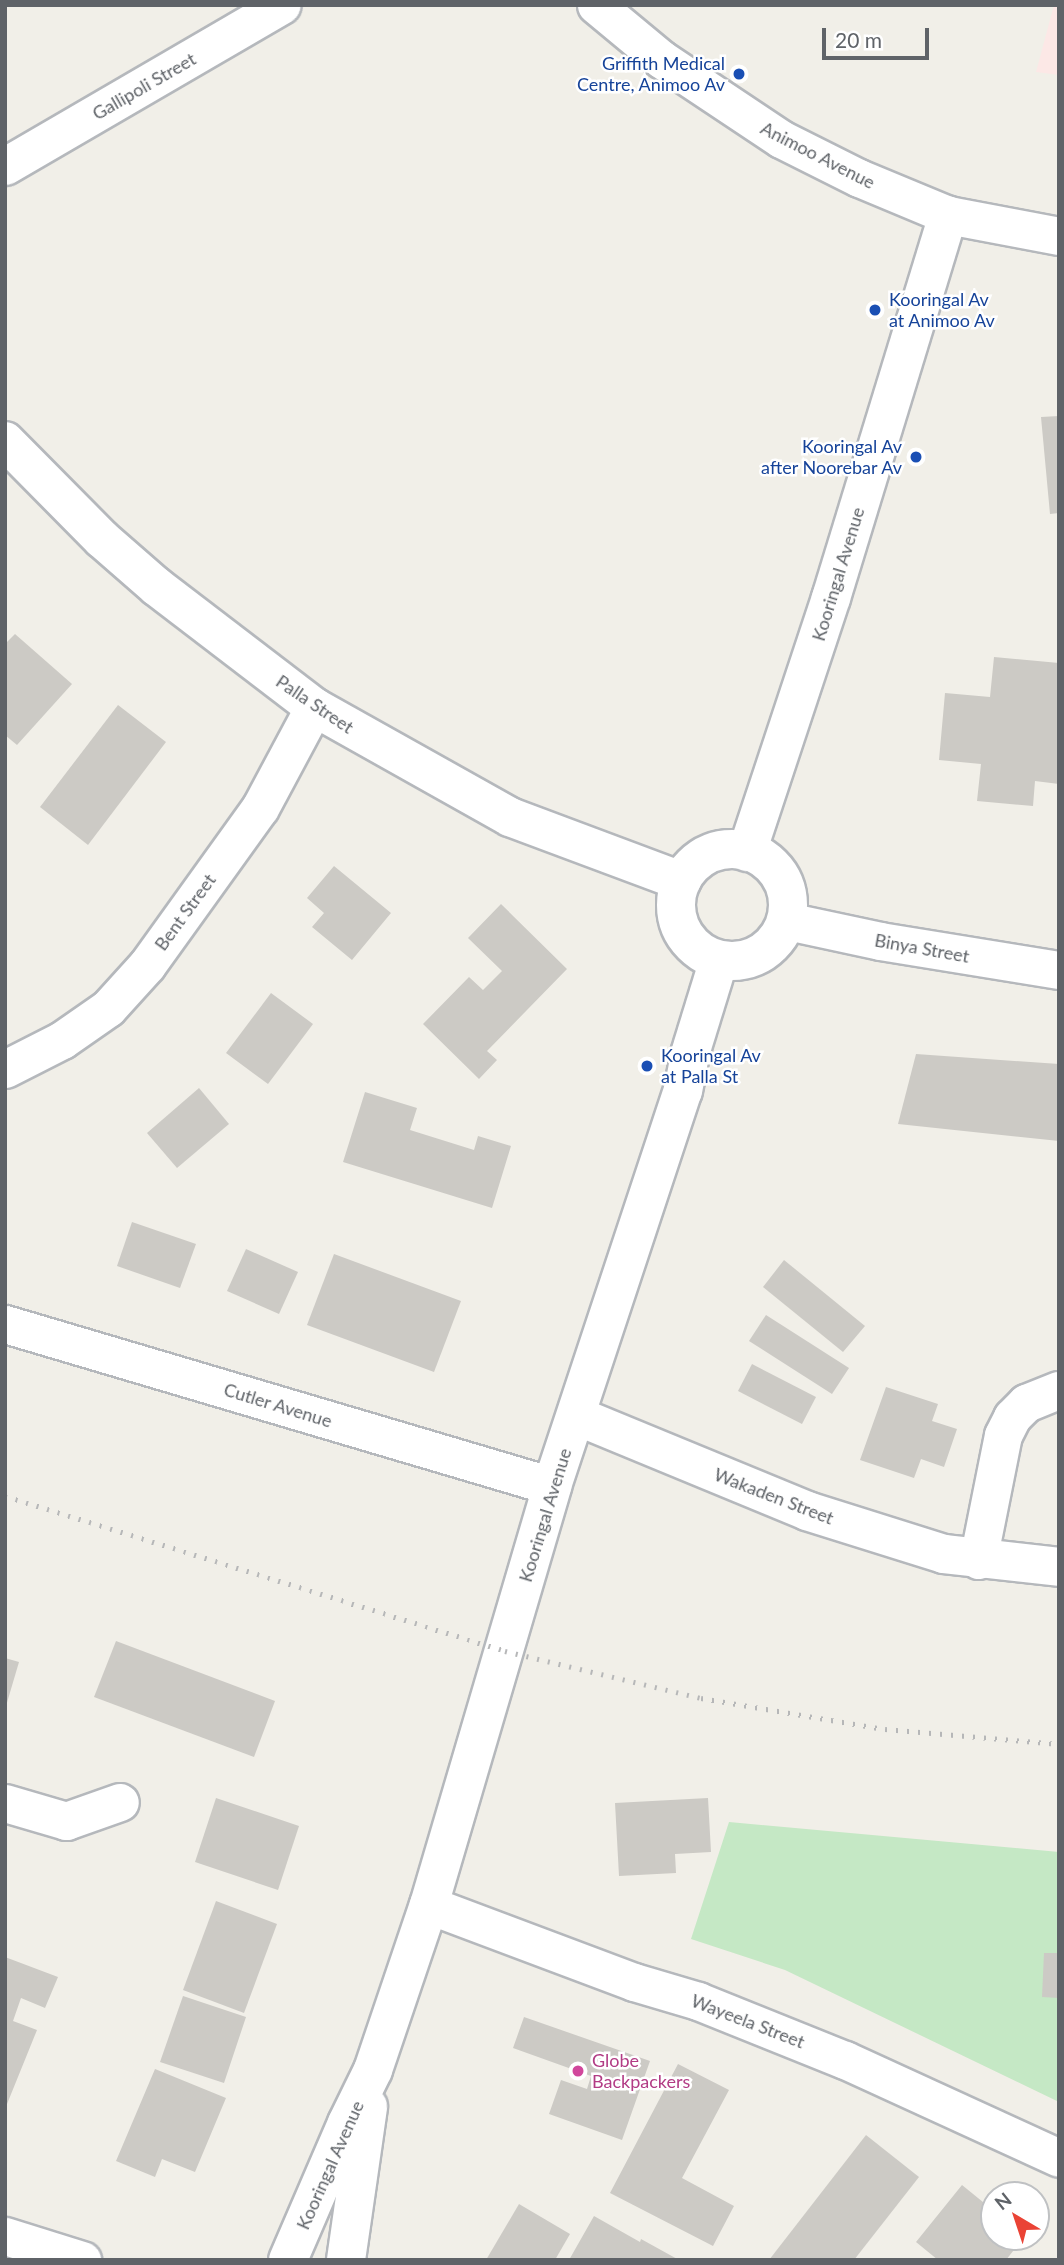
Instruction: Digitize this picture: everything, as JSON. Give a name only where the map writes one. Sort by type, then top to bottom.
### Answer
[{"type":"street","name":"Gallipoli Street","points":[[5,166],[282,5]]},
{"type":"street","name":"Animoo Avenue","points":[[596,5],[661,59],[781,139],[859,178],[948,215],[1059,236]]},
{"type":"street","name":"Kooringal Avenue","points":[[747,852],[831,598],[948,215]]},
{"type":"street","name":"Palla Street","points":[[5,441],[66,505],[157,587],[314,707],[510,817],[681,881]]},
{"type":"street","name":"Bent Street","points":[[5,1069],[62,1040],[108,1008],[147,965],[260,808],[314,707]]},
{"type":"street","points":[[718,850],[747,852],[765,858],[778,871],[786,886],[789,903],[787,921],[780,936],[755,957],[739,961],[719,960],[692,945],[682,931],[677,915],[677,897],[681,881],[690,867],[718,850]]},
{"type":"street","name":"Binya Street","points":[[787,921],[880,941],[1059,970]]},
{"type":"street","name":"Kooringal Avenue","points":[[288,2260],[346,2123],[373,2070],[429,1905],[552,1486],[683,1091],[690,1054],[719,960]]},
{"type":"street","name":"Cutler Avenue","points":[[5,1324],[552,1486]]},
{"type":"street","points":[[978,1560],[1003,1435],[1012,1417],[1026,1403],[1059,1390]]},
{"type":"street","name":"Wakaden Street","points":[[577,1416],[807,1511],[944,1554],[978,1560],[1059,1567]]},
{"type":"street","points":[[5,1802],[66,1821],[120,1802]]},
{"type":"street","name":"Wayeela Street","points":[[429,1905],[634,1982],[698,2001],[845,2060],[1059,2158]]},
{"type":"street","name":"Kooringal Avenue","points":[[346,2260],[373,2070]]},
{"type":"street","points":[[5,2236],[82,2260]]},
{"type":"shaded area","points":[[1054,5],[1059,5],[1059,75],[1036,72]]},
{"type":"green space","points":[[729,1822],[1059,1852],[1059,2102],[785,1970],[691,1939]]},
{"type":"building","points":[[1059,416],[1059,513],[1050,514],[1041,417]]},
{"type":"building","points":[[15,634],[72,684],[17,745],[5,735],[5,644]]},
{"type":"building","points":[[994,657],[1059,663],[1059,784],[1035,781],[1033,806],[977,801],[981,764],[939,760],[945,693],[990,697]]},
{"type":"building","points":[[118,705],[166,742],[88,845],[40,807]]},
{"type":"building","points":[[334,866],[391,913],[352,960],[312,927],[324,913],[307,898]]},
{"type":"building","points":[[501,904],[567,969],[487,1051],[497,1060],[479,1079],[423,1024],[469,977],[483,990],[502,971],[468,938]]},
{"type":"building","points":[[271,993],[313,1024],[268,1084],[226,1053]]},
{"type":"building","points":[[916,1054],[1059,1064],[1059,1141],[898,1124]]},
{"type":"building","points":[[199,1088],[229,1124],[177,1168],[147,1133]]},
{"type":"building","points":[[365,1092],[417,1108],[410,1130],[474,1150],[478,1136],[511,1146],[492,1208],[343,1162]]},
{"type":"building","points":[[132,1222],[196,1244],[180,1288],[117,1266]]},
{"type":"building","points":[[246,1249],[298,1272],[279,1314],[227,1291]]},
{"type":"building","points":[[334,1254],[461,1301],[434,1372],[307,1325]]},
{"type":"building","points":[[784,1260],[865,1326],[843,1352],[763,1287]]},
{"type":"building","points":[[766,1315],[849,1368],[832,1394],[749,1341]]},
{"type":"building","points":[[752,1364],[816,1397],[802,1424],[738,1391]]},
{"type":"building","points":[[886,1387],[938,1404],[932,1421],[957,1429],[944,1467],[921,1459],[914,1478],[860,1460]]},
{"type":"building","points":[[116,1641],[275,1701],[254,1757],[94,1697]]},
{"type":"building","points":[[5,1658],[19,1662],[6,1706],[5,1706]]},
{"type":"building","points":[[216,1798],[299,1826],[278,1890],[195,1862]]},
{"type":"building","points":[[708,1798],[711,1852],[675,1854],[676,1873],[619,1876],[615,1803]]},
{"type":"building","points":[[216,1901],[277,1924],[244,2013],[183,1990]]},
{"type":"building","points":[[1044,1953],[1059,1953],[1059,1998],[1042,1997]]},
{"type":"building","points":[[5,1957],[58,1977],[45,2008],[21,1998],[13,2021],[37,2030],[5,2109]]},
{"type":"building","points":[[183,1996],[246,2017],[224,2083],[160,2062]]},
{"type":"building","points":[[524,2017],[650,2061],[622,2140],[549,2114],[561,2080],[587,2089],[591,2076],[513,2048]]},
{"type":"building","points":[[678,2064],[729,2090],[682,2178],[734,2206],[713,2246],[610,2193]]},
{"type":"building","points":[[155,2069],[226,2098],[195,2172],[162,2159],[155,2177],[116,2161]]},
{"type":"building","points":[[866,2135],[919,2177],[854,2260],[769,2260]]},
{"type":"building","points":[[962,2185],[980,2200],[980,2251],[1013,2251],[1006,2260],[938,2260],[916,2242]]},
{"type":"building","points":[[519,2204],[570,2234],[555,2260],[486,2260]]},
{"type":"building","points":[[594,2216],[640,2242],[641,2239],[679,2260],[569,2260]]},
{"type":"railway","points":[[5,1496],[505,1651],[701,1698],[885,1729],[1059,1744]]},
{"type":"place","name":"Griffith Medical Centre, Animoo Av","points":[[739,74]]},
{"type":"place","name":"Kooringal Av at Animoo Av","points":[[875,310]]},
{"type":"place","name":"Kooringal Av after Noorebar Av","points":[[916,457]]},
{"type":"place","name":"Kooringal Av at Palla St","points":[[647,1066]]},
{"type":"place","name":"Globe Backpackers","points":[[578,2071]]}]
